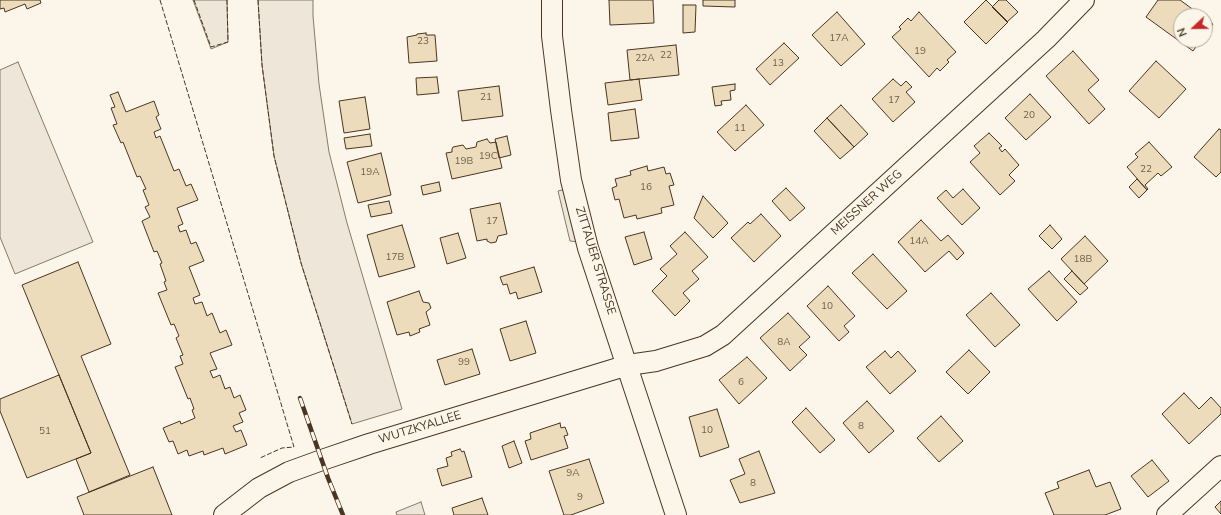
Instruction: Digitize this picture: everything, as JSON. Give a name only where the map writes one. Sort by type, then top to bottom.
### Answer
[{"type":"street","name":"ZITTAUER STRASSE","points":[[552,0],[553,44],[571,180],[588,248],[628,365],[676,515]]},
{"type":"street","name":"MEISSNER WEG","points":[[628,365],[656,361],[705,346],[723,335],[1046,39],[1084,0]]},
{"type":"street","name":"WUTZKYALLEE","points":[[224,515],[259,488],[290,472],[322,460],[369,444],[628,365]]},
{"type":"street","points":[[1166,515],[1221,466]]},
{"type":"shaded area","points":[[193,0],[227,0],[228,42],[211,49]]},
{"type":"shaded area","points":[[258,0],[313,0],[319,84],[329,152],[347,223],[402,409],[352,424],[301,263],[274,156],[262,65]]},
{"type":"shaded area","points":[[18,62],[93,242],[15,274],[0,237],[0,70]]},
{"type":"shaded area","points":[[566,189],[579,242],[570,241],[558,191]]},
{"type":"shaded area","points":[[421,502],[425,515],[397,515],[396,512]]},
{"type":"building","points":[[0,0],[40,0],[41,3],[27,9],[25,4],[5,12],[4,8],[0,9]]},
{"type":"building","points":[[609,0],[653,0],[654,23],[610,25]]},
{"type":"building","points":[[703,0],[735,0],[735,7],[703,6]]},
{"type":"building","points":[[986,0],[1008,22],[986,44],[964,22]]},
{"type":"building","points":[[999,0],[1006,0],[1018,12],[1007,22],[992,7]]},
{"type":"building","points":[[1158,0],[1180,0],[1191,8],[1173,8],[1173,37],[1146,17]]},
{"type":"building","points":[[683,5],[696,5],[695,32],[683,33]]},
{"type":"building","points":[[837,12],[865,44],[841,66],[812,35]]},
{"type":"building","points":[[919,12],[956,52],[947,60],[949,62],[940,71],[937,68],[929,77],[892,37],[901,29],[899,27],[908,18],[911,21]]},
{"type":"building","points":[[426,33],[426,35],[435,35],[437,61],[409,63],[407,37]]},
{"type":"building","points":[[784,43],[799,58],[770,85],[756,69]]},
{"type":"building","points":[[676,45],[679,75],[630,80],[627,50]]},
{"type":"building","points":[[1073,51],[1099,80],[1088,90],[1105,109],[1089,124],[1046,76]]},
{"type":"building","points":[[1156,61],[1186,89],[1159,118],[1129,91]]},
{"type":"building","points":[[437,77],[439,93],[417,95],[416,78]]},
{"type":"building","points":[[639,79],[642,100],[608,105],[605,83]]},
{"type":"building","points":[[893,79],[901,86],[906,81],[912,87],[906,92],[915,102],[893,122],[872,99]]},
{"type":"building","points":[[735,84],[735,90],[730,91],[731,100],[721,101],[722,105],[715,106],[712,87]]},
{"type":"building","points":[[499,86],[503,116],[462,121],[458,91]]},
{"type":"building","points":[[118,92],[126,112],[154,101],[159,115],[156,117],[161,129],[154,132],[156,138],[160,136],[174,171],[179,169],[186,186],[191,184],[198,200],[177,208],[183,224],[178,226],[180,232],[186,230],[191,244],[196,242],[204,261],[189,267],[200,295],[193,298],[195,304],[202,302],[207,316],[212,313],[220,333],[226,330],[232,345],[210,353],[217,369],[210,371],[213,378],[220,375],[225,389],[230,387],[234,398],[240,395],[246,410],[239,413],[243,422],[233,426],[236,432],[241,430],[247,445],[225,454],[223,448],[204,455],[203,451],[189,456],[187,450],[178,454],[173,441],[169,442],[163,428],[180,421],[181,424],[195,418],[192,410],[194,409],[190,398],[188,399],[175,367],[183,364],[180,356],[183,355],[176,338],[179,336],[174,324],[171,325],[158,293],[167,290],[164,282],[166,281],[160,264],[162,263],[157,251],[154,252],[142,221],[150,217],[145,207],[149,205],[143,190],[146,189],[140,176],[137,177],[123,142],[121,143],[113,125],[117,124],[111,108],[115,107],[110,95]]},
{"type":"building","points":[[1030,94],[1051,117],[1026,140],[1005,118]]},
{"type":"building","points":[[365,97],[370,129],[344,133],[339,101]]},
{"type":"building","points":[[746,105],[764,125],[735,151],[717,132]]},
{"type":"building","points":[[841,105],[868,134],[854,147],[827,118]]},
{"type":"building","points":[[635,109],[639,138],[611,141],[608,113]]},
{"type":"building","points":[[827,118],[854,147],[840,159],[814,131]]},
{"type":"building","points":[[1219,129],[1221,130],[1221,172],[1216,177],[1194,157]]},
{"type":"building","points":[[989,133],[1002,146],[999,148],[1002,152],[1005,149],[1019,165],[1009,175],[1015,181],[1000,195],[970,162],[980,153],[974,146]]},
{"type":"building","points":[[370,134],[372,146],[346,149],[344,138]]},
{"type":"building","points":[[507,136],[511,155],[499,158],[495,139]]},
{"type":"building","points":[[487,139],[490,143],[496,142],[502,168],[452,179],[446,153],[452,152],[453,147],[463,145],[466,149],[476,147],[477,142]]},
{"type":"building","points":[[1149,142],[1172,167],[1161,176],[1158,173],[1145,185],[1148,189],[1147,190],[1127,167],[1138,157],[1135,154]]},
{"type":"building","points":[[381,153],[391,195],[358,203],[347,162]]},
{"type":"building","points":[[647,166],[648,171],[664,167],[666,174],[670,173],[674,185],[669,186],[674,205],[661,208],[662,213],[637,219],[636,215],[624,218],[619,199],[615,200],[612,188],[617,186],[615,179],[631,175],[630,171]]},
{"type":"building","points":[[1137,179],[1147,190],[1139,198],[1129,187]]},
{"type":"building","points":[[439,182],[441,191],[423,195],[421,186]]},
{"type":"building","points":[[786,188],[805,208],[790,221],[772,201]]},
{"type":"building","points":[[963,189],[980,208],[962,225],[937,198],[946,190],[953,198]]},
{"type":"building","points":[[703,196],[728,223],[713,238],[694,218]]},
{"type":"building","points":[[389,201],[392,213],[371,217],[368,205]]},
{"type":"building","points":[[500,203],[507,234],[498,236],[496,242],[491,243],[487,241],[487,239],[477,241],[470,209]]},
{"type":"building","points":[[761,214],[781,236],[754,262],[731,238],[748,222],[750,224]]},
{"type":"building","points":[[921,220],[941,241],[948,235],[964,253],[957,260],[949,251],[925,272],[898,242]]},
{"type":"building","points":[[402,225],[415,267],[379,277],[367,235]]},
{"type":"building","points":[[1050,225],[1062,239],[1052,249],[1039,236]]},
{"type":"building","points":[[644,232],[652,259],[634,265],[625,237]]},
{"type":"building","points":[[685,232],[708,257],[692,271],[699,279],[683,293],[690,301],[675,316],[652,291],[667,276],[660,269],[677,254],[670,246]]},
{"type":"building","points":[[458,233],[466,258],[447,264],[440,238]]},
{"type":"building","points":[[1085,236],[1108,261],[1084,284],[1061,259]]},
{"type":"building","points":[[873,254],[907,291],[887,309],[852,273]]},
{"type":"building","points":[[78,262],[111,344],[81,356],[130,475],[89,492],[76,459],[91,453],[22,285]]},
{"type":"building","points":[[534,267],[542,292],[518,299],[516,292],[510,294],[507,284],[503,285],[500,277]]},
{"type":"building","points":[[1049,271],[1077,302],[1057,321],[1028,289]]},
{"type":"building","points":[[1072,271],[1088,288],[1080,295],[1064,279]]},
{"type":"building","points":[[828,286],[855,316],[844,326],[849,332],[839,341],[807,306]]},
{"type":"building","points":[[419,291],[423,302],[429,303],[431,308],[426,312],[430,325],[419,329],[420,332],[410,336],[409,332],[397,335],[387,302]]},
{"type":"building","points":[[991,293],[1020,325],[995,347],[966,315]]},
{"type":"building","points":[[788,313],[810,337],[799,347],[807,355],[790,371],[760,338]]},
{"type":"building","points":[[526,321],[536,353],[510,361],[500,329]]},
{"type":"building","points":[[472,349],[480,374],[445,385],[437,360]]},
{"type":"building","points":[[969,350],[990,372],[968,394],[946,372]]},
{"type":"building","points":[[885,351],[891,358],[898,351],[916,371],[890,394],[866,367]]},
{"type":"building","points":[[747,357],[767,378],[739,404],[719,380]]},
{"type":"building","points":[[59,375],[91,453],[27,478],[0,411],[0,399]]},
{"type":"building","points":[[1184,393],[1199,409],[1211,397],[1221,408],[1221,414],[1189,444],[1162,414]]},
{"type":"building","points":[[867,401],[894,431],[869,453],[843,423]]},
{"type":"building","points":[[806,408],[835,440],[820,453],[792,422]]},
{"type":"building","points":[[717,409],[729,447],[700,457],[689,417]]},
{"type":"building","points":[[941,416],[963,441],[939,462],[917,438]]},
{"type":"building","points":[[560,423],[561,428],[565,427],[568,435],[564,436],[568,448],[531,460],[525,441],[531,439],[530,433]]},
{"type":"building","points":[[514,441],[522,463],[509,468],[502,446]]},
{"type":"building","points":[[460,449],[462,452],[464,451],[472,477],[442,486],[437,469],[448,466],[446,458],[452,456],[451,452]]},
{"type":"building","points":[[759,451],[775,493],[740,503],[730,480],[745,474],[739,459]]},
{"type":"building","points":[[589,459],[604,503],[571,515],[564,515],[549,471]]},
{"type":"building","points":[[1152,460],[1169,481],[1148,497],[1131,476]]},
{"type":"building","points":[[153,467],[172,515],[84,515],[77,497]]},
{"type":"building","points":[[1089,470],[1096,487],[1110,482],[1121,509],[1105,515],[1054,515],[1045,493],[1059,488],[1057,482]]},
{"type":"building","points":[[482,498],[488,515],[454,515],[452,508]]},
{"type":"building","points":[[1221,501],[1221,514],[1215,507]]},
{"type":"railway","points":[[300,398],[328,478],[343,515]]},
{"type":"fence","points":[[160,0],[294,447],[282,448],[260,458]]},
{"type":"fence","points":[[194,0],[211,47],[228,42],[227,0]]},
{"type":"fence","points":[[258,0],[262,65],[274,156],[301,263],[352,424]]}]
